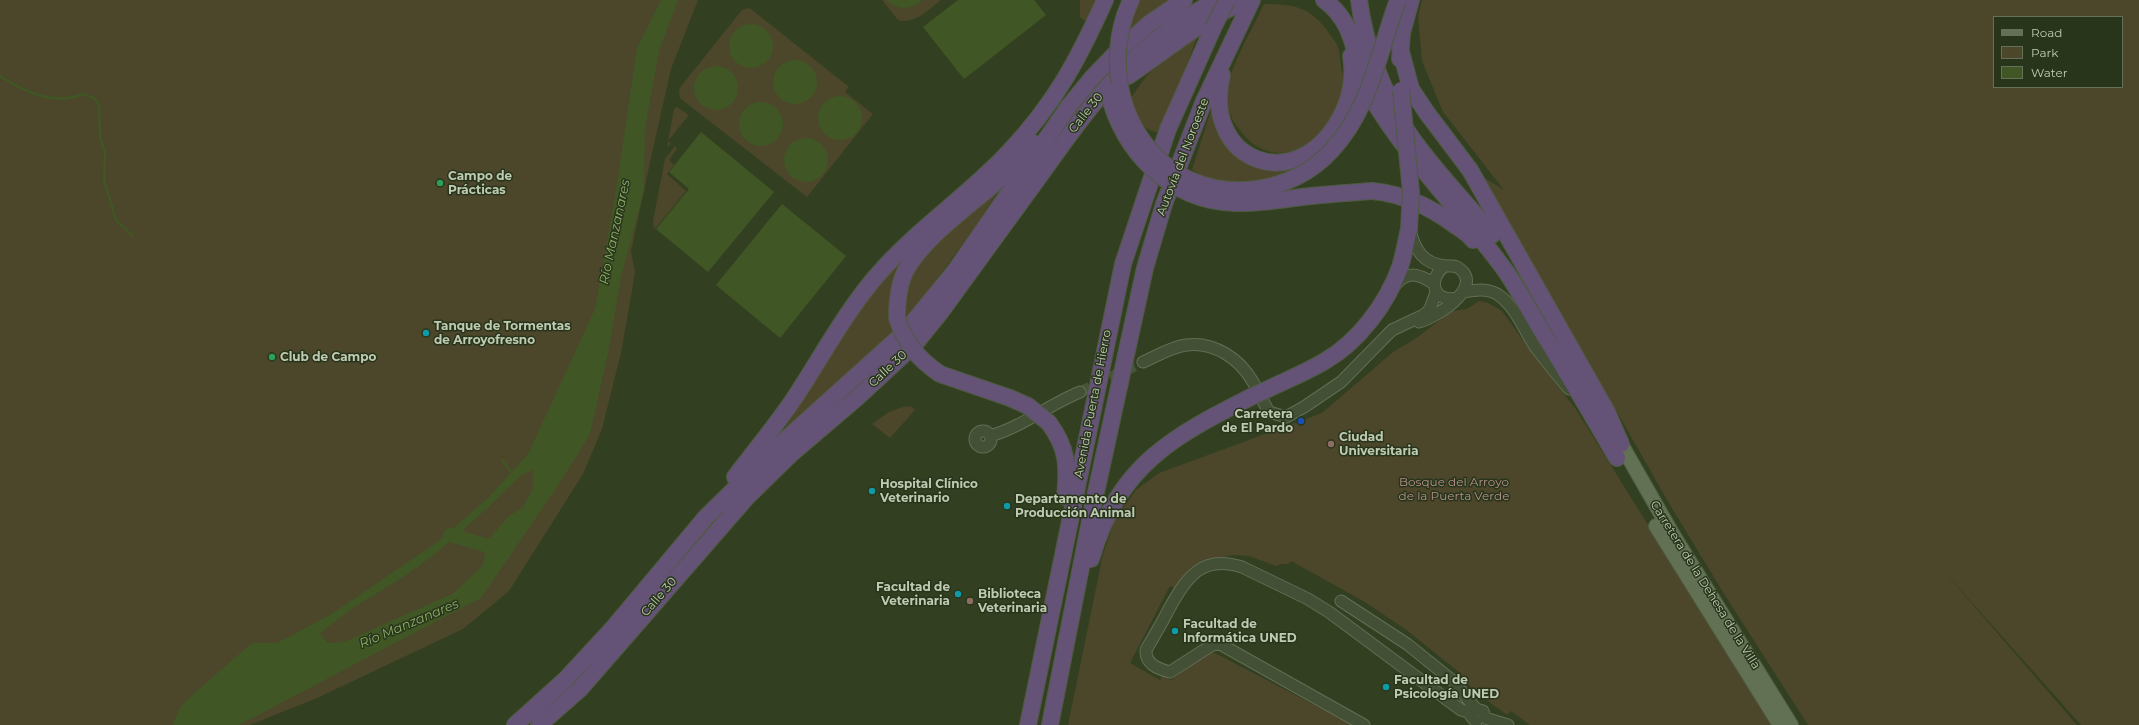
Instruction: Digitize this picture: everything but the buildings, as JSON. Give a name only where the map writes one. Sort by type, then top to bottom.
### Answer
[{"type":"highway","points":[[706,517],[798,392],[830,340],[879,273],[901,250],[1009,152],[1048,106],[1073,67],[1105,0]]},
{"type":"highway","name":"Calle 30","points":[[614,627],[706,517],[783,442],[906,332],[955,271],[1069,106],[1117,52],[1150,23],[1184,0]]},
{"type":"highway","name":"Calle 30","points":[[539,725],[580,689],[747,497],[790,455],[858,397],[914,345],[940,313],[1089,108],[1127,64],[1182,21],[1218,0]]},
{"type":"highway","name":"Autovía del Noroeste","points":[[1110,318],[1123,264],[1142,204],[1171,122],[1227,0]]},
{"type":"highway","points":[[940,313],[954,305],[1098,112],[1128,76],[1171,38],[1196,21],[1236,0]]},
{"type":"highway","name":"Autovía del Noroeste","points":[[1132,322],[1144,268],[1164,204],[1204,101],[1246,8],[1252,0]]},
{"type":"highway","points":[[1229,48],[1218,96],[1221,119],[1232,139],[1240,148],[1257,161],[1280,162],[1304,157],[1318,147],[1338,122],[1347,106],[1352,74],[1352,58],[1341,28],[1333,16],[1312,0]]},
{"type":"highway","points":[[1324,0],[1337,12],[1354,40],[1371,97],[1392,130],[1420,168],[1464,218],[1508,275],[1619,451]]},
{"type":"highway","points":[[1360,0],[1368,43],[1377,69],[1387,95],[1408,132],[1430,162],[1472,210],[1512,262],[1619,451]]},
{"type":"highway","points":[[1123,7],[1119,42],[1118,80],[1124,108],[1138,135],[1152,154],[1186,178],[1202,185],[1238,191],[1268,187],[1287,181],[1316,164],[1331,151],[1353,121],[1367,93],[1398,0]]},
{"type":"highway","points":[[1058,682],[1072,650],[1094,549],[1106,520],[1124,488],[1147,462],[1176,438],[1202,422],[1325,361],[1343,348],[1362,329],[1381,305],[1399,268],[1409,229],[1411,192],[1401,90],[1400,48],[1410,0]]},
{"type":"highway","points":[[1123,7],[1107,48],[1108,90],[1116,119],[1128,141],[1146,162],[1165,179],[1183,190],[1208,199],[1235,204],[1372,191],[1389,192],[1403,196],[1435,211],[1471,237],[1506,283],[1590,424],[1619,451]]},
{"type":"highway","points":[[1128,76],[1197,26],[1227,8],[1246,8]]},
{"type":"highway","points":[[1400,48],[1411,89],[1470,170],[1494,210],[1607,412],[1619,451]]},
{"type":"highway","points":[[1057,583],[1067,464],[1058,437],[1049,423],[1028,406],[1010,398],[940,374],[928,366],[910,347],[903,335],[897,318],[897,301],[905,271],[916,254],[967,206],[996,182],[1069,106]]},
{"type":"highway","name":"Avenida Puerta de Hierro","points":[[1028,725],[1110,318]]},
{"type":"highway","name":"Avenida Puerta de Hierro","points":[[1050,725],[1132,322]]},
{"type":"highway","points":[[555,677],[582,650],[614,627]]},
{"type":"highway","points":[[516,725],[565,680],[614,627]]},
{"type":"highway","points":[[554,725],[567,713],[580,689]]},
{"type":"main road","name":"Carretera de la Dehesa de la Villa","points":[[1619,451],[1700,599],[1780,725]]},
{"type":"main road","name":"Carretera de la Dehesa de la Villa","points":[[1619,451],[1791,725]]},
{"type":"street","points":[[1409,229],[1415,248],[1422,256],[1432,262],[1445,266]]},
{"type":"street","points":[[1143,362],[1186,345],[1198,344],[1211,347],[1233,358],[1242,366],[1253,381],[1269,412],[1286,417],[1304,407],[1341,382],[1382,338],[1401,324],[1424,315],[1430,309],[1435,288],[1434,276],[1438,270],[1445,266],[1453,265],[1460,269],[1466,276],[1467,284],[1460,295],[1433,317],[1382,338]]},
{"type":"street","points":[[1381,305],[1397,283],[1408,276],[1415,274],[1422,276],[1447,299],[1483,290],[1497,294],[1507,304],[1536,348],[1569,389]]},
{"type":"street","points":[[990,436],[1008,431],[1057,403],[1080,392]]},
{"type":"street","points":[[1364,725],[1220,644],[1212,645],[1175,671],[1170,672],[1150,663],[1146,656],[1146,650],[1185,582],[1201,568],[1210,564],[1232,564],[1242,567],[1308,599],[1329,612],[1461,710],[1476,717],[1508,725]]},
{"type":"street","points":[[1341,601],[1407,644],[1453,681],[1476,717]]},
{"type":"green space","name":"Club de Campo","points":[[0,0],[698,0],[671,69],[651,158],[631,251],[635,272],[621,353],[602,429],[583,474],[509,591],[463,629],[317,698],[250,725],[0,725]]},
{"type":"green space","points":[[882,0],[941,0],[927,12],[916,18],[904,21],[898,20]]},
{"type":"green space","points":[[1080,0],[1103,0],[1089,24],[1080,17]]},
{"type":"green space","points":[[1131,0],[1170,0],[1124,36]]},
{"type":"green space","points":[[1422,0],[2139,0],[2139,725],[2081,725],[1941,568],[2077,725],[1808,725],[1726,597],[1670,505],[1483,177],[1504,190],[1443,112],[1422,61],[1418,16]]},
{"type":"green space","points":[[1264,4],[1288,5],[1305,10],[1319,21],[1336,43],[1339,52],[1344,84],[1342,98],[1336,112],[1328,126],[1317,137],[1304,146],[1291,152],[1276,153],[1262,149],[1252,143],[1235,124],[1228,108],[1227,90],[1231,74],[1239,54]]},
{"type":"green space","points":[[747,8],[751,9],[849,87],[845,92],[873,114],[807,197],[680,97],[679,92],[682,85],[742,10]]},
{"type":"green space","points":[[1199,32],[1161,134],[1134,124],[1127,103],[1148,74]]},
{"type":"green space","points":[[1215,98],[1245,157],[1315,152],[1291,173],[1253,186],[1218,184],[1192,170]]},
{"type":"green space","points":[[677,107],[689,115],[668,141],[674,109]]},
{"type":"green space","points":[[668,141],[671,144],[667,147]]},
{"type":"green space","points":[[675,146],[677,149],[669,160],[674,165],[667,174],[686,191],[654,230],[653,221],[665,159]]},
{"type":"green space","points":[[998,192],[950,262],[896,328],[847,378],[781,434],[869,294],[923,241]]},
{"type":"green space","name":"Bosque del Arroyo de la Puerta Verde","points":[[1479,301],[1488,303],[1502,311],[1538,361],[1575,408],[1773,725],[1530,725],[1511,711],[1507,715],[1474,691],[1459,672],[1405,629],[1365,602],[1291,561],[1288,564],[1276,566],[1249,556],[1233,555],[1203,561],[1190,568],[1175,588],[1170,586],[1130,663],[1160,680],[1163,675],[1171,680],[1211,651],[1353,725],[1068,725],[1103,554],[1115,519],[1136,490],[1159,473],[1322,413],[1393,352],[1415,339],[1452,311],[1467,309]]},
{"type":"green space","points":[[906,406],[912,407],[915,410],[890,438],[872,424],[889,412]]},
{"type":"water","points":[[661,0],[678,0],[659,51],[645,128],[644,190],[621,278],[608,353],[590,434],[559,484],[481,598],[239,725],[173,725],[179,709],[190,697],[252,643],[277,643],[330,615],[436,543],[488,498],[528,454],[595,309],[616,191],[637,48]],"holes":[[[533,470],[533,488],[523,507],[509,516],[487,541],[483,565],[454,593],[344,642],[328,643],[320,634],[344,615],[397,581],[436,553],[523,474]]]},
{"type":"water","points":[[886,0],[922,0],[914,6],[904,8],[894,6]]},
{"type":"water","points":[[958,0],[1034,0],[1046,15],[964,79],[923,27]]},
{"type":"water","points":[[747,24],[755,24],[767,30],[773,42],[773,50],[767,62],[755,68],[747,68],[735,62],[729,50],[729,42],[735,30]]},
{"type":"water","points":[[791,60],[799,60],[811,66],[817,78],[817,86],[811,98],[799,104],[791,104],[779,98],[773,86],[773,78],[779,66]]},
{"type":"water","points":[[712,66],[720,66],[732,72],[738,84],[738,92],[732,104],[720,110],[712,110],[700,104],[694,92],[694,84],[700,72]]},
{"type":"water","points":[[836,96],[844,96],[856,102],[862,114],[862,122],[856,134],[844,140],[836,140],[824,134],[818,122],[818,114],[824,102]]},
{"type":"water","points":[[757,102],[765,102],[777,108],[783,120],[783,128],[777,140],[765,146],[757,146],[745,140],[739,128],[739,120],[745,108]]},
{"type":"water","points":[[701,132],[774,192],[708,272],[656,229],[689,189],[669,172]]},
{"type":"water","points":[[802,138],[810,138],[822,144],[828,156],[828,164],[822,176],[810,182],[802,182],[790,176],[784,164],[784,156],[790,144]]},
{"type":"water","points":[[782,204],[846,256],[780,338],[716,285]]},
{"type":"waterway","points":[[0,76],[19,87],[40,96],[61,98],[83,94],[94,98],[99,105],[100,138],[105,152],[104,180],[116,220],[132,235]]},
{"type":"waterway","points":[[502,460],[513,474]]},
{"type":"waterway","name":"Río Manzanares","points":[[450,535],[503,550]]},
{"type":"tunnel","points":[[1080,392],[1143,362]]},
{"type":"place","name":"Campo de Prácticas","points":[[440,183]]},
{"type":"place","name":"Tanque de Tormentas de Arroyofresno","points":[[426,333]]},
{"type":"place","name":"Club de Campo","points":[[272,357]]},
{"type":"place","name":"Carretera de El Pardo","points":[[1301,421]]},
{"type":"place","name":"Ciudad Universitaria","points":[[1331,444]]},
{"type":"place","name":"Hospital Clínico Veterinario","points":[[872,491]]},
{"type":"place","name":"Departamento de Producción Animal","points":[[1007,506]]},
{"type":"place","name":"Facultad de Veterinaria","points":[[958,594]]},
{"type":"place","name":"Biblioteca Veterinaria","points":[[970,601]]},
{"type":"place","name":"Facultad de Informática UNED","points":[[1175,631]]},
{"type":"place","name":"Facultad de Psicología UNED","points":[[1386,687]]}]
